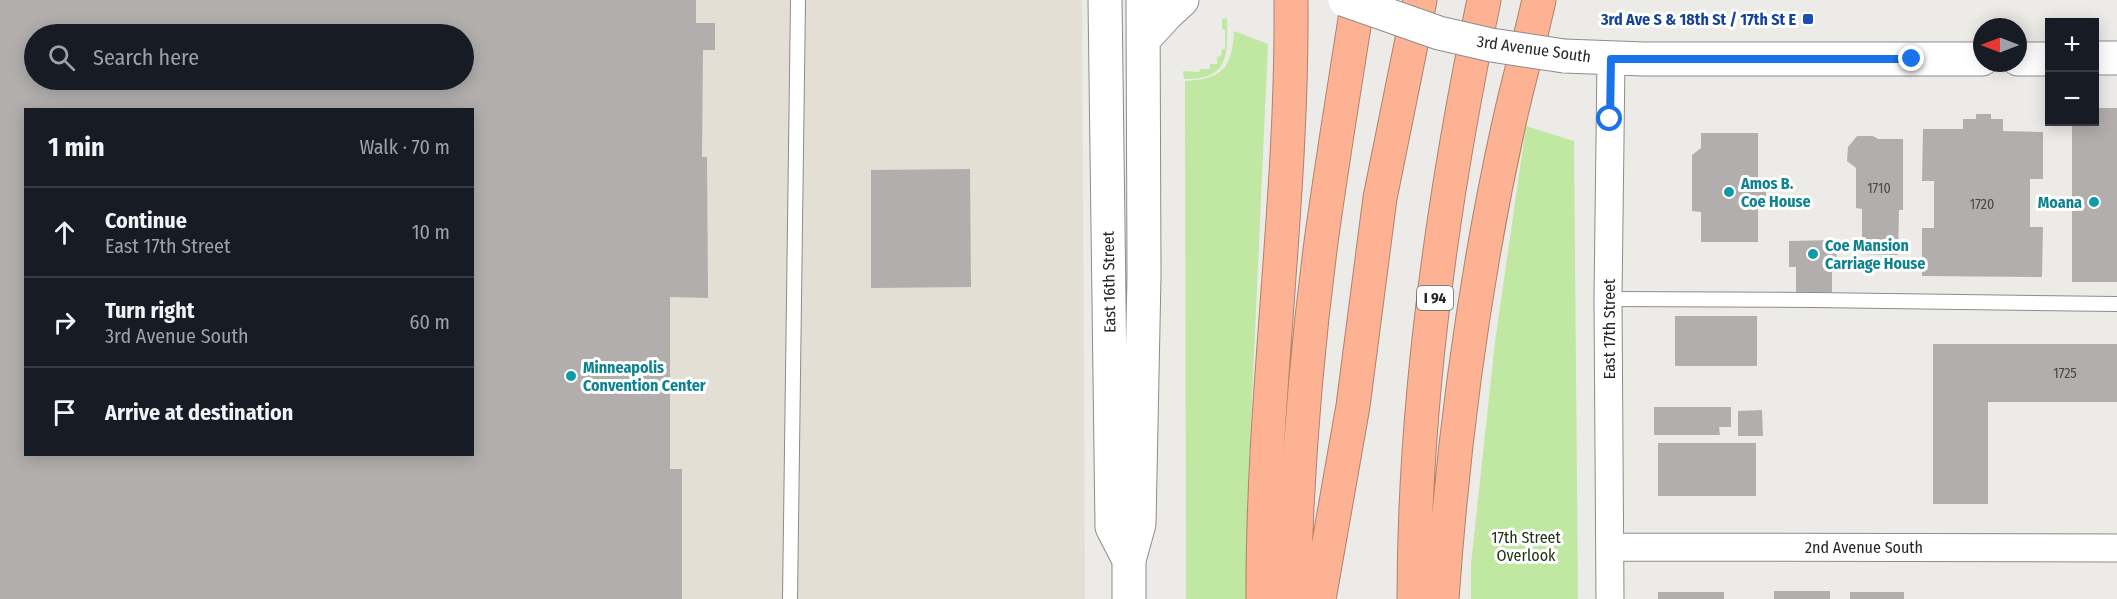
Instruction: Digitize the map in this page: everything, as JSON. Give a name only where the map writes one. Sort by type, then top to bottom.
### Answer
[{"type":"highway","points":[[1263,599],[1272,359],[1292,65],[1291,0]]},
{"type":"highway","points":[[1294,599],[1298,489],[1322,235],[1358,0]]},
{"type":"highway","points":[[1319,599],[1353,406],[1380,198],[1420,0]]},
{"type":"highway","name":"I 94","points":[[1414,599],[1418,475],[1440,249],[1484,0]]},
{"type":"highway","points":[[1442,599],[1447,529],[1479,282],[1509,123],[1539,0]]},
{"type":"street","name":"East 16th Street","points":[[1105,0],[1112,527],[1129,560]]},
{"type":"street","name":"East 16th Street","points":[[1129,599],[1129,560],[1139,524],[1144,276],[1143,0]]},
{"type":"street","points":[[1143,40],[1182,0]]},
{"type":"street","name":"3rd Avenue South","points":[[1345,0],[1439,33],[1491,45],[1564,56],[1611,59],[1973,59]]},
{"type":"street","points":[[2099,58],[2117,58]]},
{"type":"street","name":"East 17th Street","points":[[1610,599],[1608,299],[1611,59]]},
{"type":"street","points":[[2027,59],[2045,59]]},
{"type":"street","name":"2nd Avenue South","points":[[1610,547],[2117,548]]},
{"type":"lane","points":[[790,599],[798,0]]},
{"type":"lane","points":[[1608,299],[2117,304]]},
{"type":"shaded area","points":[[0,0],[1082,0],[1085,599],[0,599]]},
{"type":"green space","points":[[1227,18],[1227,43],[1223,63],[1210,75],[1184,79],[1183,71],[1199,72],[1200,69],[1210,69],[1210,64],[1217,64],[1217,57],[1221,56],[1222,49],[1225,49],[1225,30],[1222,29],[1222,19]]},
{"type":"green space","points":[[1234,31],[1268,44],[1247,511],[1247,599],[1186,599],[1185,81],[1208,78],[1223,70],[1231,55]]},
{"type":"green space","name":"17th Street Overlook","points":[[1526,126],[1574,141],[1578,599],[1471,599],[1471,564],[1495,342]]},
{"type":"building","name":"Minneapolis Convention Center","points":[[0,0],[696,0],[696,23],[715,23],[715,50],[703,50],[702,157],[707,157],[708,298],[670,297],[670,469],[682,469],[682,599],[0,599]]},
{"type":"building","name":"Moana","points":[[2099,108],[2117,108],[2117,282],[2072,282],[2072,126],[2099,126]]},
{"type":"building","points":[[1976,114],[1991,114],[1991,119],[2003,119],[2003,131],[2043,132],[2043,179],[2030,179],[2030,227],[2043,227],[2042,277],[1922,276],[1922,228],[1934,228],[1934,181],[1922,181],[1923,129],[1963,129],[1963,119],[1976,119]]},
{"type":"building","name":"Amos B. Coe House","points":[[1701,133],[1758,133],[1758,177],[1766,183],[1766,200],[1758,206],[1758,242],[1701,242],[1701,212],[1692,211],[1692,155],[1701,148]]},
{"type":"building","points":[[1857,136],[1903,139],[1903,210],[1899,210],[1898,255],[1862,254],[1862,209],[1856,208],[1856,168],[1847,161],[1848,147]]},
{"type":"building","points":[[970,169],[971,287],[871,288],[871,170]]},
{"type":"building","name":"Coe Mansion Carriage House","points":[[1836,240],[1837,270],[1832,270],[1832,292],[1796,292],[1796,267],[1789,267],[1789,241]]},
{"type":"building","points":[[1675,316],[1757,316],[1757,366],[1675,366]]},
{"type":"building","points":[[1933,344],[2117,344],[2117,402],[1988,402],[1988,504],[1933,504]]},
{"type":"building","points":[[1654,407],[1731,407],[1731,427],[1719,427],[1720,435],[1654,435]]},
{"type":"building","points":[[1762,410],[1763,436],[1738,436],[1738,411]]},
{"type":"building","points":[[1658,443],[1756,443],[1756,496],[1658,496]]},
{"type":"building","points":[[1774,591],[1830,591],[1830,599],[1774,599]]},
{"type":"building","points":[[1658,592],[1724,592],[1724,599],[1658,599]]},
{"type":"building","points":[[1850,592],[1904,592],[1904,599],[1850,599]]},
{"type":"place","name":"3rd Ave S & 18th St / 17th St E","points":[[1808,19]]},
{"type":"place","name":"Amos B. Coe House","points":[[1729,192]]},
{"type":"place","name":"Moana","points":[[2094,202]]},
{"type":"place","name":"Coe Mansion Carriage House","points":[[1813,254]]},
{"type":"place","name":"Minneapolis Convention Center","points":[[571,376]]},
{"type":"route","points":[[1610,119],[1611,59],[1912,59]]}]
